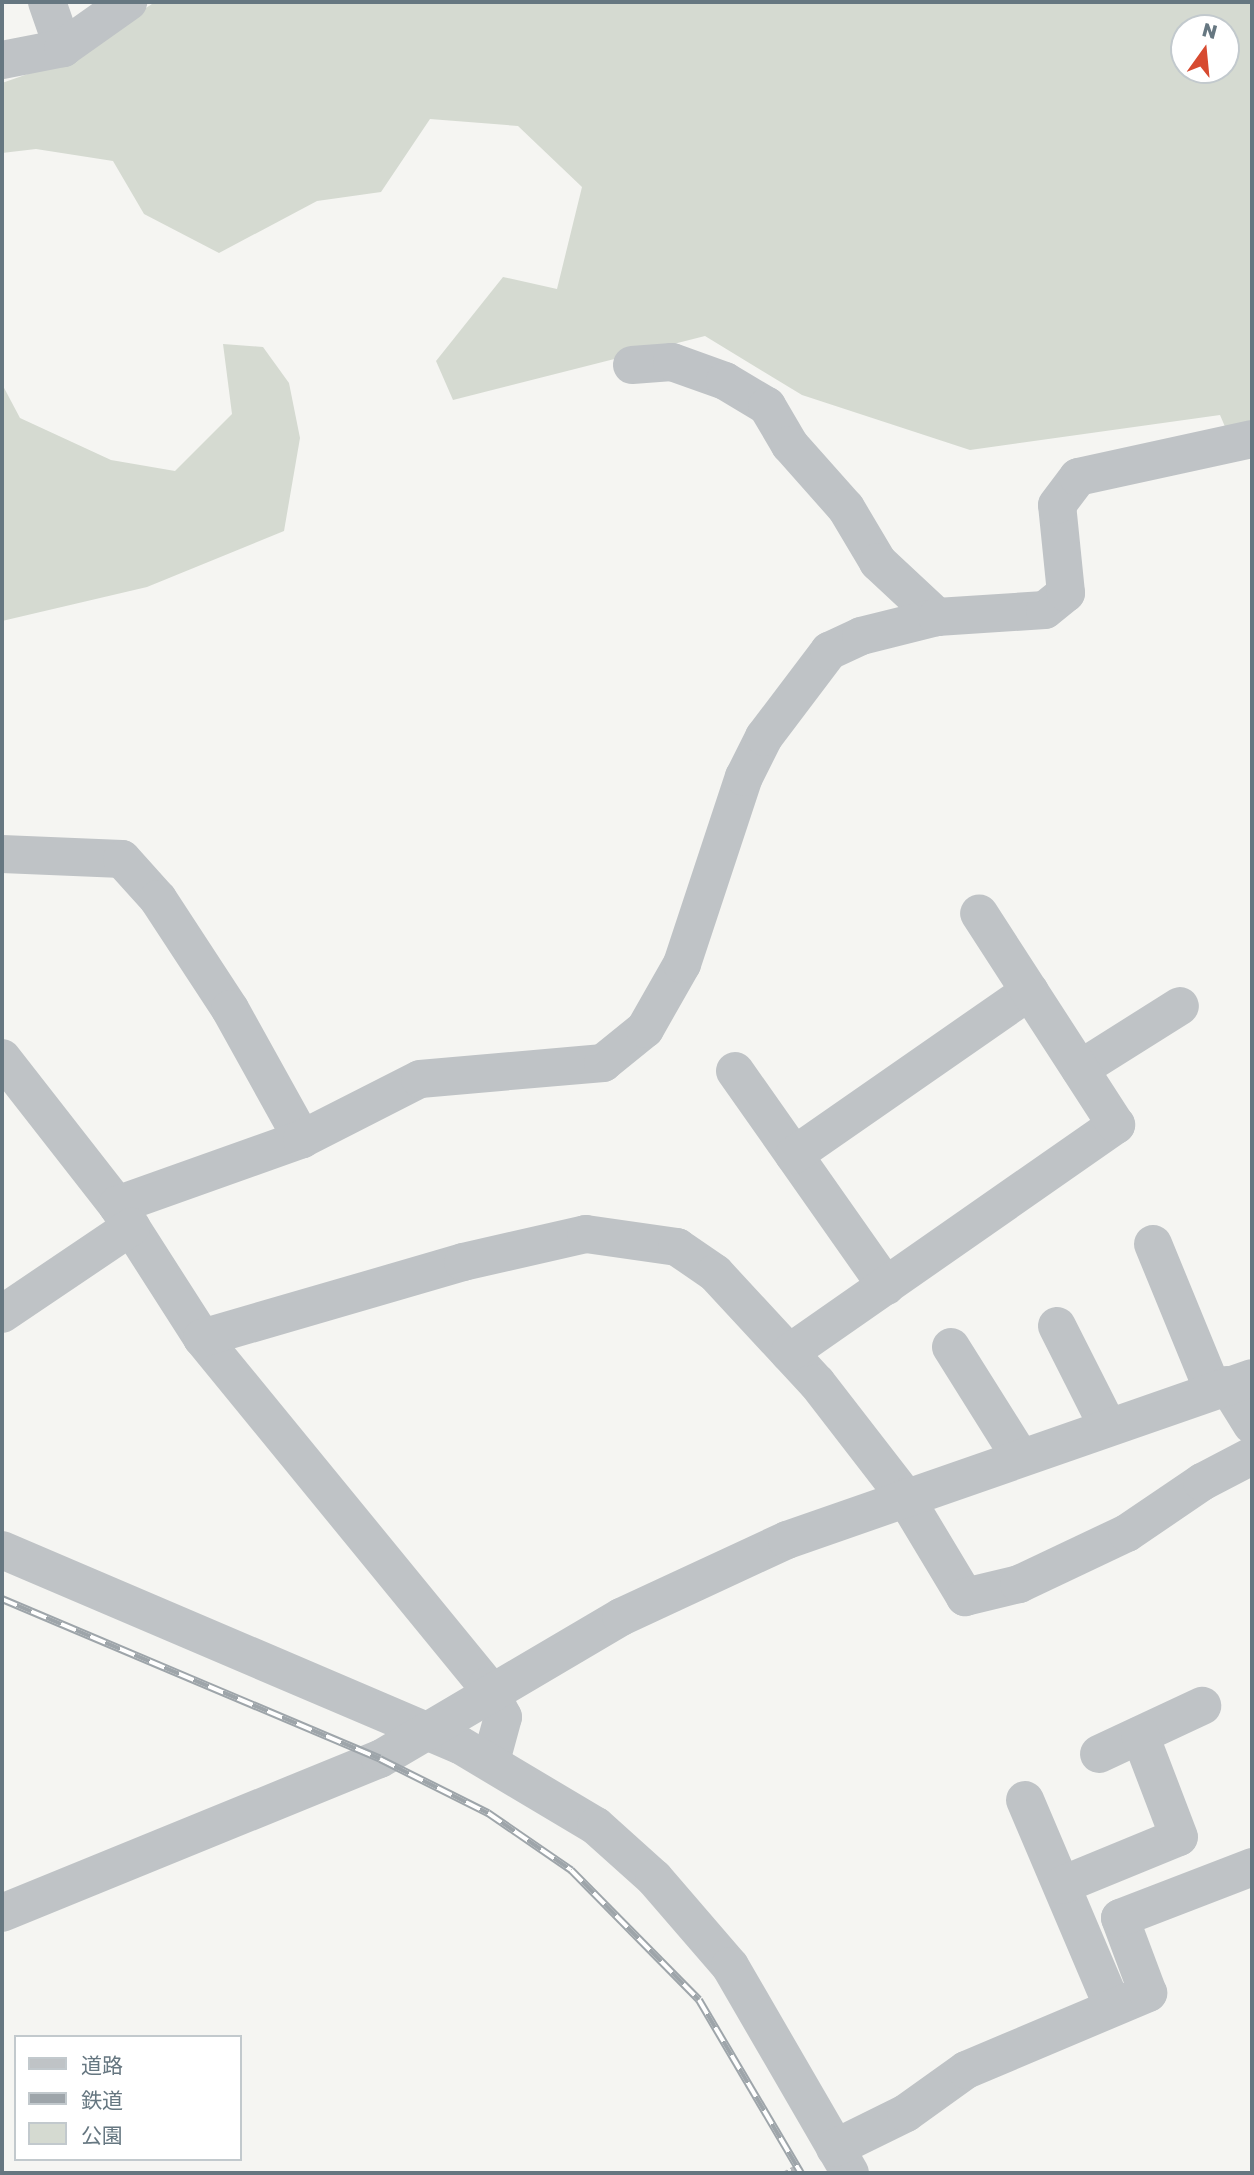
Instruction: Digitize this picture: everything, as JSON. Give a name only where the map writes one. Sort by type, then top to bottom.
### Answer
[{"type":"street","points":[[47,2],[63,48]]},
{"type":"street","points":[[2,60],[63,48],[128,2]]},
{"type":"street","points":[[632,365],[672,362],[725,381],[766,406],[790,445],[846,508],[878,562],[937,617]]},
{"type":"street","points":[[2,1314],[124,1216],[302,1139],[420,1079],[603,1063],[624,1049],[645,1029],[682,964],[744,777],[764,737],[829,651],[861,636],[937,617],[1045,610],[1066,593],[1057,505],[1078,477],[1252,439]]},
{"type":"street","points":[[2,854],[122,859],[158,899],[230,1009],[302,1139]]},
{"type":"street","points":[[789,1353],[1116,1125],[979,913]]},
{"type":"street","points":[[794,1155],[1030,991]]},
{"type":"street","points":[[1080,1069],[1180,1006]]},
{"type":"street","points":[[2,1058],[124,1216],[202,1338],[491,1693],[503,1717],[491,1761]]},
{"type":"street","points":[[735,1071],[886,1286]]},
{"type":"street","points":[[202,1338],[463,1262],[586,1234],[677,1247],[715,1273],[789,1353],[905,1497],[965,1597],[1019,1584],[1127,1533],[1202,1482],[1252,1456]]},
{"type":"street","points":[[1153,1244],[1252,1425]]},
{"type":"street","points":[[1057,1326],[1108,1427]]},
{"type":"street","points":[[951,1347],[1020,1457]]},
{"type":"street","points":[[2,1913],[380,1759],[621,1617],[787,1540],[1231,1384]]},
{"type":"street","points":[[2,1550],[491,1761],[596,1826],[654,1878],[730,1966],[843,2161],[966,2070],[1148,1993],[1120,1918],[1252,1867]]},
{"type":"street","points":[[1099,1754],[1202,1706]]},
{"type":"street","points":[[1062,1885],[1180,1838],[1140,1735]]},
{"type":"street","points":[[1025,1800],[1113,2007]]},
{"type":"green space","points":[[155,2],[1252,2],[1252,427],[1226,429],[1220,415],[970,450],[802,395],[705,336],[453,400],[436,361],[503,277],[557,289],[582,187],[518,126],[430,119],[381,192],[317,201],[219,253],[144,214],[113,161],[36,149],[2,153],[2,83],[65,61]]},
{"type":"green space","points":[[223,344],[263,347],[289,383],[300,438],[284,531],[147,587],[2,621],[2,384],[20,418],[111,460],[175,471],[232,414]]},
{"type":"railway","points":[[2,1599],[380,1759],[488,1813],[571,1870],[699,2000],[801,2173]]}]
